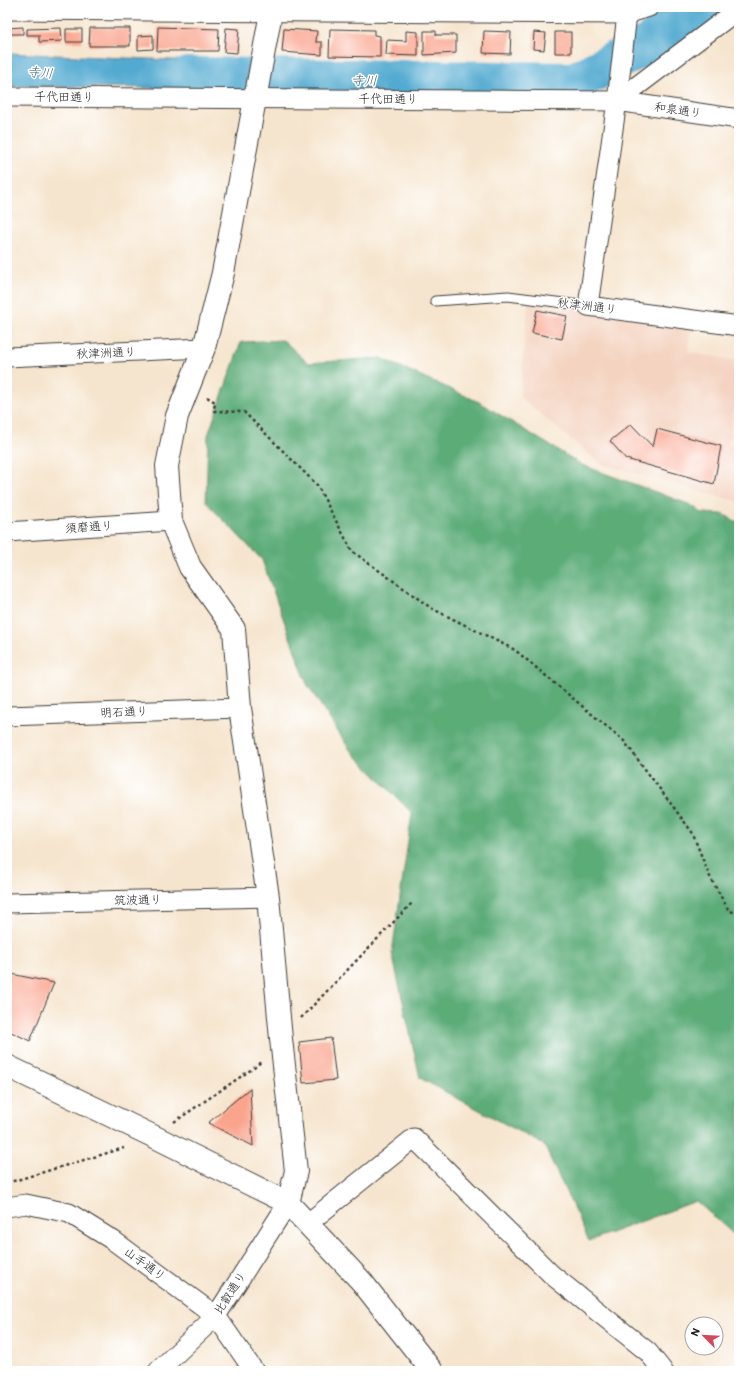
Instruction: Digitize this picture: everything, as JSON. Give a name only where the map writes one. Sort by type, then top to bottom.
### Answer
[{"type":"street","points":[[7,10],[272,9],[628,11],[649,7]]},
{"type":"street","points":[[272,9],[223,273],[204,348],[177,416],[167,466],[171,521],[190,567],[234,629],[240,708],[268,897],[281,1038],[296,1171],[288,1203]]},
{"type":"street","points":[[617,101],[739,9]]},
{"type":"street","points":[[588,306],[628,11]]},
{"type":"street","name":"千代田通り","points":[[7,97],[257,90],[617,101]]},
{"type":"street","name":"和泉通り","points":[[617,101],[739,118]]},
{"type":"street","name":"秋津洲通り","points":[[588,306],[739,326]]},
{"type":"street","name":"秋津洲通り","points":[[7,357],[204,348]]},
{"type":"street","name":"須磨通り","points":[[7,532],[171,521]]},
{"type":"street","name":"明石通り","points":[[7,716],[240,708]]},
{"type":"street","name":"筑波通り","points":[[7,903],[268,897]]},
{"type":"street","points":[[7,1066],[288,1203],[362,1282],[432,1371]]},
{"type":"street","points":[[307,1224],[414,1138],[552,1275],[648,1352],[663,1371]]},
{"type":"street","name":"比叡通り","points":[[158,1371],[216,1316],[288,1203]]},
{"type":"street","name":"山手通り","points":[[7,1207],[26,1204],[69,1213],[114,1241],[216,1316],[254,1371]]},
{"type":"lane","name":"秋津洲通り","points":[[435,301],[508,296],[588,306]]},
{"type":"path","points":[[215,402],[214,411],[244,412],[317,485],[352,551],[431,608],[515,650],[624,741],[692,832],[709,875],[728,909],[739,916]]},
{"type":"path","points":[[304,1014],[412,903]]},
{"type":"shaded area","points":[[528,303],[691,326],[688,352],[739,361],[739,383],[728,445],[739,447],[739,502],[601,464],[520,397]]},
{"type":"green space","points":[[283,340],[308,363],[381,358],[479,402],[582,465],[691,505],[702,513],[723,514],[739,523],[739,1239],[696,1201],[589,1241],[544,1145],[420,1078],[392,953],[412,813],[350,750],[307,684],[262,560],[206,502],[208,435],[241,342]]},
{"type":"water","points":[[7,53],[245,63],[241,89],[7,86]]},
{"type":"building","points":[[23,27],[23,34],[7,34],[7,28]]},
{"type":"building","points":[[158,27],[219,29],[218,51],[157,51]]},
{"type":"building","points":[[61,28],[62,41],[39,42],[39,35],[27,35],[27,29]]},
{"type":"building","points":[[90,28],[130,28],[130,46],[89,46]]},
{"type":"building","points":[[226,28],[239,29],[237,53],[224,52]]},
{"type":"building","points":[[66,29],[82,29],[82,42],[66,42]]},
{"type":"building","points":[[284,29],[317,31],[316,42],[322,42],[322,55],[282,52]]},
{"type":"building","points":[[330,29],[374,30],[374,35],[380,36],[380,57],[329,56]]},
{"type":"building","points":[[406,31],[418,32],[418,56],[386,55],[387,40],[406,41]]},
{"type":"building","points":[[424,31],[436,31],[436,35],[456,35],[456,53],[424,55]]},
{"type":"building","points":[[484,31],[511,32],[510,54],[483,53]]},
{"type":"building","points":[[534,32],[546,33],[544,50],[533,49]]},
{"type":"building","points":[[555,32],[571,32],[571,53],[555,53]]},
{"type":"building","points":[[153,35],[153,49],[138,50],[138,36]]},
{"type":"building","points":[[537,310],[567,316],[562,339],[532,333]]},
{"type":"building","points":[[631,424],[653,447],[657,429],[721,446],[714,484],[626,459],[610,441]]},
{"type":"building","points":[[7,973],[54,983],[30,1041],[7,1030]]},
{"type":"building","points":[[331,1038],[336,1080],[303,1083],[299,1042]]},
{"type":"building","points":[[250,1088],[253,1146],[208,1123]]},
{"type":"waterway","name":"寺川","points":[[188,77],[574,82],[650,43],[701,7]]}]
